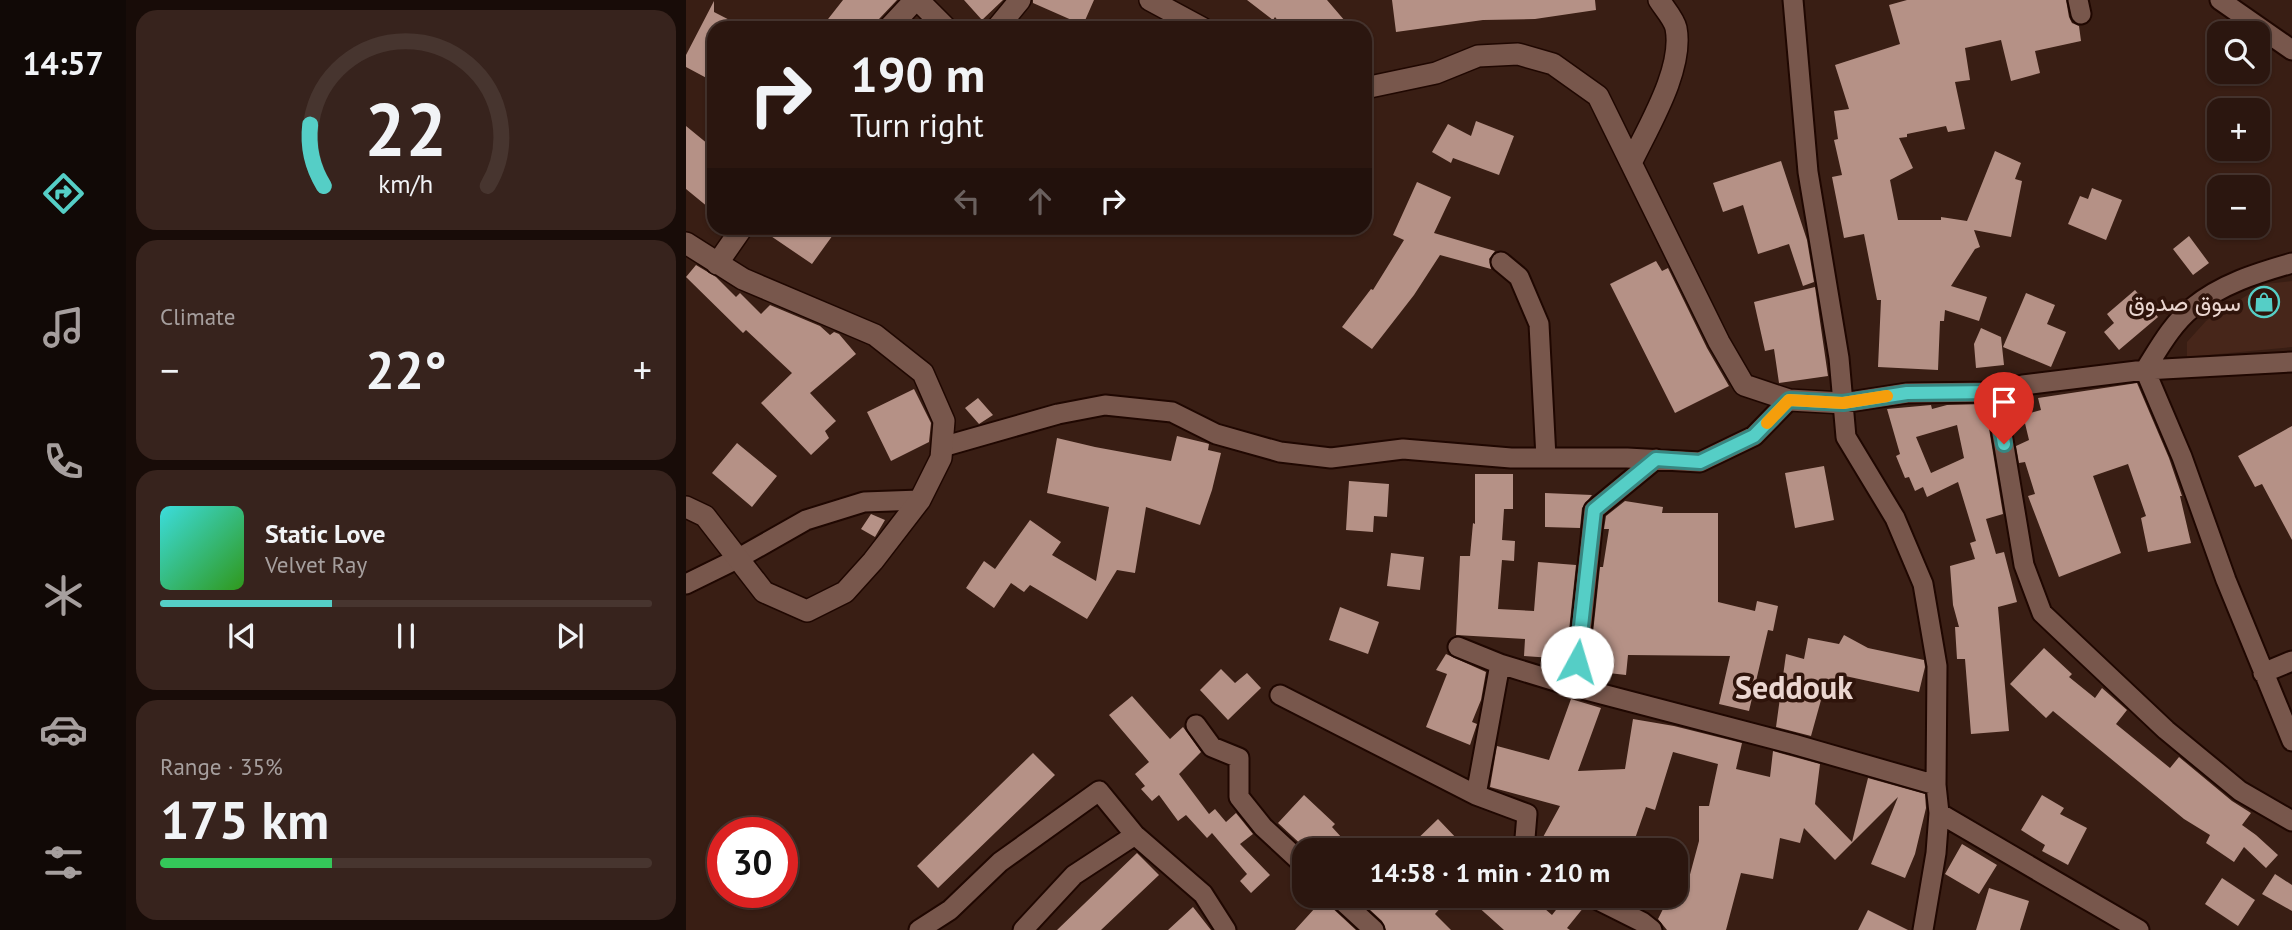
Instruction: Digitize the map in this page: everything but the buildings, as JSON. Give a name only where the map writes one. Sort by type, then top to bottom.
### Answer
[{"type":"street","points":[[896,21],[917,0],[939,21]]},
{"type":"street","points":[[1003,21],[1020,0]]},
{"type":"street","points":[[1150,0],[1189,21]]},
{"type":"street","points":[[1793,0],[1808,172],[1839,358],[1846,437],[1895,518],[1923,584],[1937,666],[1936,785],[1939,813],[1936,853],[1923,930]]},
{"type":"street","points":[[2220,0],[2292,50]]},
{"type":"street","points":[[1631,163],[1663,94],[1677,56],[1676,26],[1666,4]]},
{"type":"street","points":[[1372,87],[1436,73],[1478,56],[1518,54],[1553,64],[1598,96],[1719,342],[1744,385],[1789,400],[1843,403],[1907,393],[1995,392],[2023,385],[2145,370],[2292,362]]},
{"type":"street","points":[[717,264],[737,235]]},
{"type":"street","points":[[686,243],[743,279],[875,335],[923,373],[944,421],[942,458],[920,500],[873,561],[845,592],[807,611],[764,592],[705,516],[686,507]]},
{"type":"street","points":[[1501,262],[1519,277],[1539,324],[1546,458]]},
{"type":"street","points":[[2145,370],[2168,334],[2192,308],[2244,277],[2292,262]]},
{"type":"street","points":[[2145,370],[2182,457],[2226,580],[2292,741]]},
{"type":"street","points":[[1995,392],[2024,565],[2042,613],[2177,739],[2240,790],[2292,821]]},
{"type":"street","points":[[942,447],[1058,414],[1105,405],[1172,412],[1216,434],[1280,452],[1331,458],[1403,449],[1511,458],[1700,462],[1754,436],[1789,400]]},
{"type":"street","points":[[1575,687],[1594,510],[1656,459]]},
{"type":"street","points":[[686,584],[806,520],[864,502],[920,500]]},
{"type":"street","points":[[1458,647],[1500,664],[1575,687],[1793,744],[1936,785]]},
{"type":"street","points":[[2263,673],[2292,662]]},
{"type":"street","points":[[1476,794],[1500,664]]},
{"type":"street","points":[[1280,695],[1476,794],[1527,814],[1525,838]]},
{"type":"street","points":[[1196,724],[1212,747],[1239,758],[1239,797],[1264,827],[1292,854]]},
{"type":"street","points":[[919,930],[950,910],[1000,862],[1100,791],[1135,835],[1203,894],[1226,930]]},
{"type":"street","points":[[1939,813],[2139,930]]},
{"type":"street","points":[[1023,930],[1074,875],[1135,835]]},
{"type":"street","points":[[1350,908],[1374,930]]},
{"type":"street","points":[[1614,908],[1652,930]]},
{"type":"shaded area","name":"سوق صدوق","points":[[2292,281],[2292,347],[2187,357],[2187,342],[2206,321],[2265,284]]},
{"type":"slow traffic","points":[[1767,423],[1789,400],[1843,403],[1887,396]]},
{"type":"place","name":"سوق صدوق","points":[[2264,302]]},
{"type":"district","name":"Seddouk","points":[[1794,687]]},
{"type":"route","points":[[1577,662],[1594,510],[1656,459],[1700,462],[1754,436],[1789,400],[1843,403],[1907,393],[1945,391],[1995,392],[2004,444]]}]
